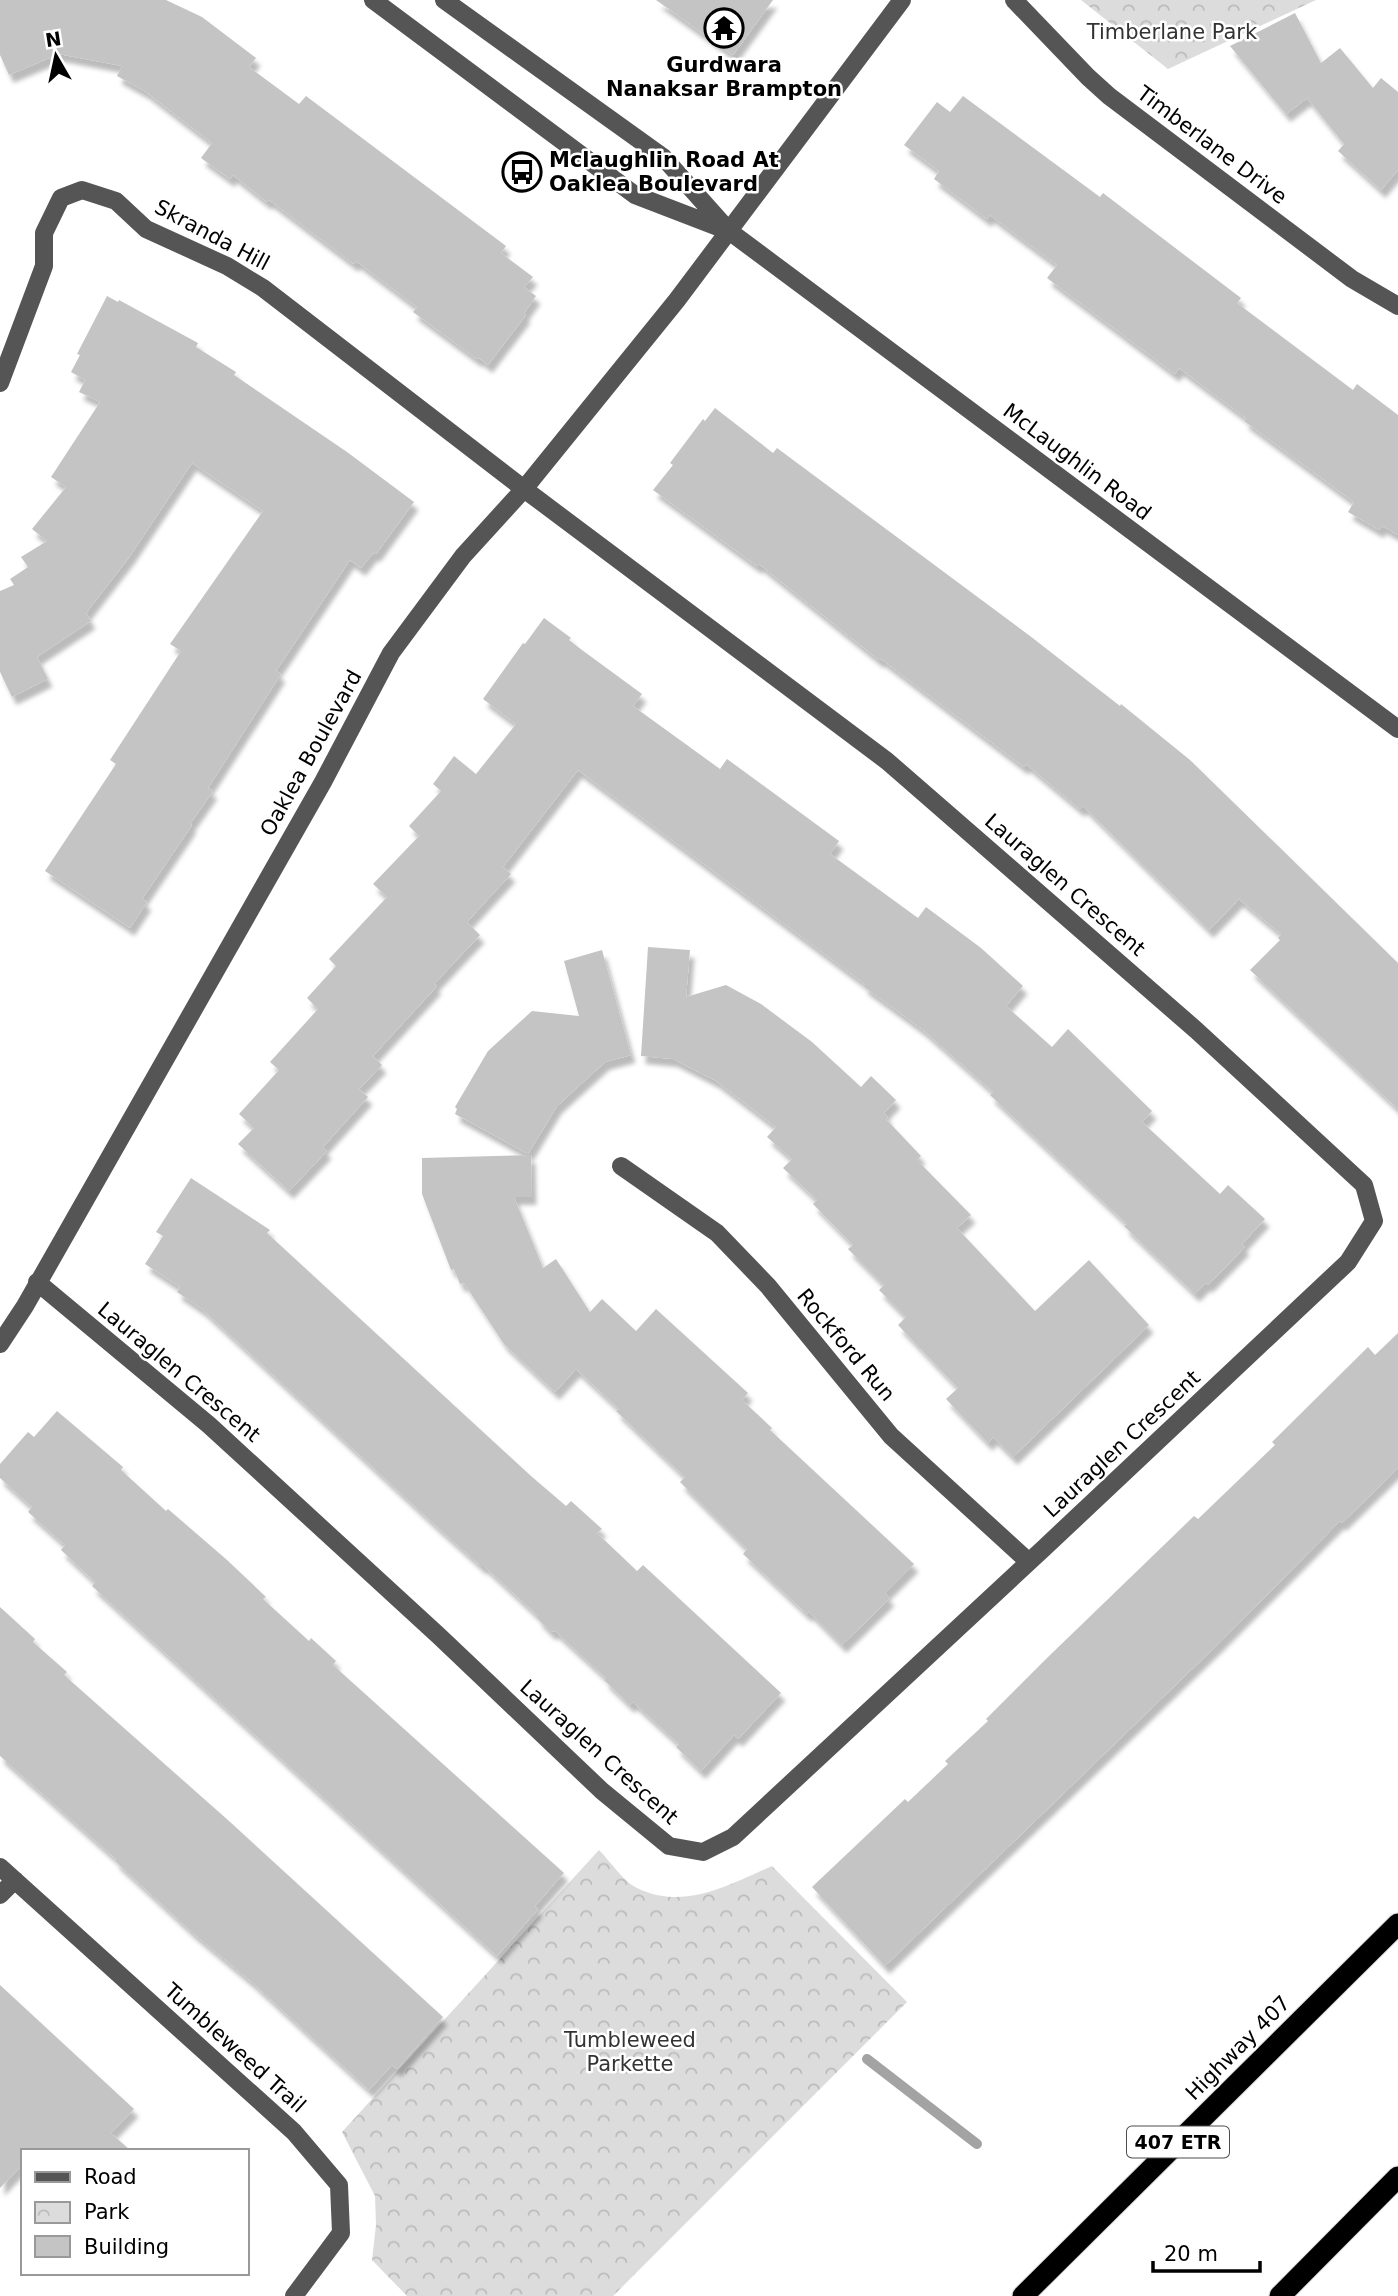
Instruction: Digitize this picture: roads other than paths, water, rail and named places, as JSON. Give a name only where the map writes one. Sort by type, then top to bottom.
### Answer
[{"type":"highway","name":"Highway 407","points":[[1023,2296],[1398,1924]]},
{"type":"highway","points":[[1280,2296],[1398,2177]]},
{"type":"street","points":[[373,0],[635,195],[729,231]]},
{"type":"street","points":[[444,0],[663,157],[729,231]]},
{"type":"street","name":"Oaklea Boulevard","points":[[0,1344],[323,782],[391,653],[463,556],[524,488],[677,300],[902,0]]},
{"type":"street","name":"Timberlane Drive","points":[[1014,0],[1109,96],[1352,279],[1398,306]]},
{"type":"street","name":"Skranda Hill","points":[[0,383],[44,265],[44,233],[61,198],[82,190],[116,201],[146,229],[227,266],[263,288],[524,488]]},
{"type":"street","name":"McLaughlin Road","points":[[729,231],[1398,729]]},
{"type":"street","name":"Lauraglen Crescent","points":[[37,1282],[209,1425],[439,1636],[602,1791],[669,1846],[703,1852],[733,1837],[1029,1562],[1348,1262],[1374,1221],[1364,1185],[1196,1030],[887,761],[524,488]]},
{"type":"street","name":"Rockford Run","points":[[621,1166],[717,1234],[768,1286],[891,1436],[1029,1562]]},
{"type":"street","name":"Tumbleweed Trail","points":[[0,1867],[294,2132],[340,2185],[341,2234],[294,2296]]},
{"type":"street","points":[[0,1895],[15,1880]]},
{"type":"waterway","points":[[867,2059],[977,2144]]},
{"type":"place","name":"Gurdwara Nanaksar Brampton","points":[[724,28]]},
{"type":"place","name":"Mclaughlin Road At Oaklea Boulevard","points":[[522,172]]},
{"type":"park label","name":"Timberlane Park","points":[[1172,32]]},
{"type":"park label","name":"Tumbleweed Parkette","points":[[630,2052]]}]
